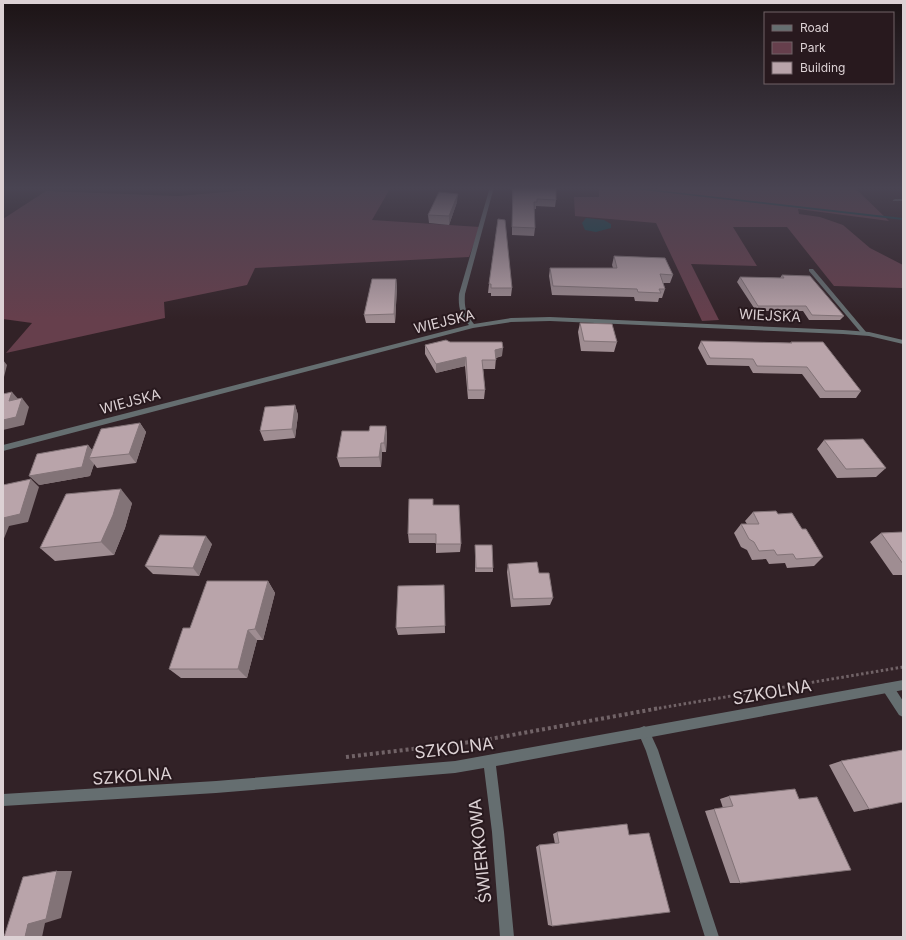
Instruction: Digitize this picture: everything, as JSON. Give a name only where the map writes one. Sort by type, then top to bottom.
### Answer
[{"type":"street","points":[[473,326],[466,318],[460,307],[462,294],[480,231]]},
{"type":"street","points":[[811,270],[864,334]]},
{"type":"street","name":"WIEJSKA","points":[[3,448],[473,326],[511,320],[550,319],[864,334],[903,342]]},
{"type":"street","name":"SZKOLNA","points":[[3,800],[216,787],[455,767],[903,685]]},
{"type":"street","points":[[888,688],[903,711]]},
{"type":"street","points":[[644,732],[652,750],[712,937]]},
{"type":"street","name":"ŚWIERKOWA","points":[[489,761],[498,832],[507,937]]},
{"type":"path","points":[[339,758],[479,740],[684,703],[903,667]]},
{"type":"green space","points":[[3,231],[479,231],[469,257],[255,268],[247,285],[164,302],[165,318],[6,353],[32,323],[3,319]]},
{"type":"green space","points":[[660,231],[735,231],[757,266],[691,264],[719,320],[702,321]]},
{"type":"green space","points":[[790,231],[850,231],[870,248],[903,265],[903,288],[834,286]]},
{"type":"building","points":[[496,231],[506,231],[512,288],[491,288],[491,284],[489,284]]},
{"type":"building","points":[[614,256],[665,258],[673,275],[660,274],[665,289],[659,289],[661,293],[638,292],[637,289],[553,286],[550,268],[617,268]]},
{"type":"building","points":[[782,275],[810,276],[844,316],[812,315],[806,306],[758,306],[740,277],[784,278]]},
{"type":"building","points":[[372,279],[396,279],[394,314],[364,315]]},
{"type":"building","points":[[580,323],[612,324],[617,342],[584,341]]},
{"type":"building","points":[[446,340],[450,342],[502,342],[503,348],[495,350],[496,360],[482,360],[485,390],[468,390],[466,357],[436,364],[425,345]]},
{"type":"building","points":[[701,341],[792,343],[791,342],[823,342],[861,391],[825,391],[807,367],[757,366],[753,359],[710,358]]},
{"type":"building","points":[[12,392],[9,401],[22,398],[16,417],[3,420],[3,394]]},
{"type":"building","points":[[295,405],[292,429],[260,431],[265,407]]},
{"type":"building","points":[[140,423],[129,454],[89,458],[101,429]]},
{"type":"building","points":[[370,426],[386,426],[384,443],[381,443],[379,457],[337,458],[342,431],[369,431]]},
{"type":"building","points":[[863,439],[886,468],[846,469],[824,440]]},
{"type":"building","points":[[88,445],[82,467],[29,476],[37,454]]},
{"type":"building","points":[[31,479],[20,514],[3,518],[3,485]]},
{"type":"building","points":[[121,489],[113,515],[101,542],[40,548],[66,494]]},
{"type":"building","points":[[409,499],[433,499],[433,505],[459,505],[461,544],[436,544],[436,534],[408,534]]},
{"type":"building","points":[[776,511],[778,514],[792,513],[802,529],[806,529],[823,557],[796,559],[793,554],[777,555],[774,550],[759,551],[754,542],[749,539],[741,524],[759,524],[753,512]]},
{"type":"building","points":[[903,532],[903,564],[881,533]]},
{"type":"building","points":[[160,535],[206,536],[193,568],[145,566]]},
{"type":"building","points":[[475,545],[492,545],[493,568],[476,568]]},
{"type":"building","points":[[537,562],[539,573],[549,573],[553,598],[513,599],[508,564]]},
{"type":"building","points":[[207,581],[268,581],[255,629],[248,630],[238,669],[169,669],[183,628],[190,628]]},
{"type":"building","points":[[444,585],[445,626],[396,628],[398,586]]},
{"type":"building","points":[[903,750],[903,802],[869,809],[841,761]]},
{"type":"building","points":[[795,789],[799,799],[817,797],[851,870],[740,883],[714,809],[733,806],[729,796]]},
{"type":"building","points":[[627,824],[629,835],[649,833],[670,912],[552,926],[539,845],[559,843],[557,832]]},
{"type":"building","points":[[57,871],[46,919],[28,924],[25,937],[4,937],[23,877]]}]
